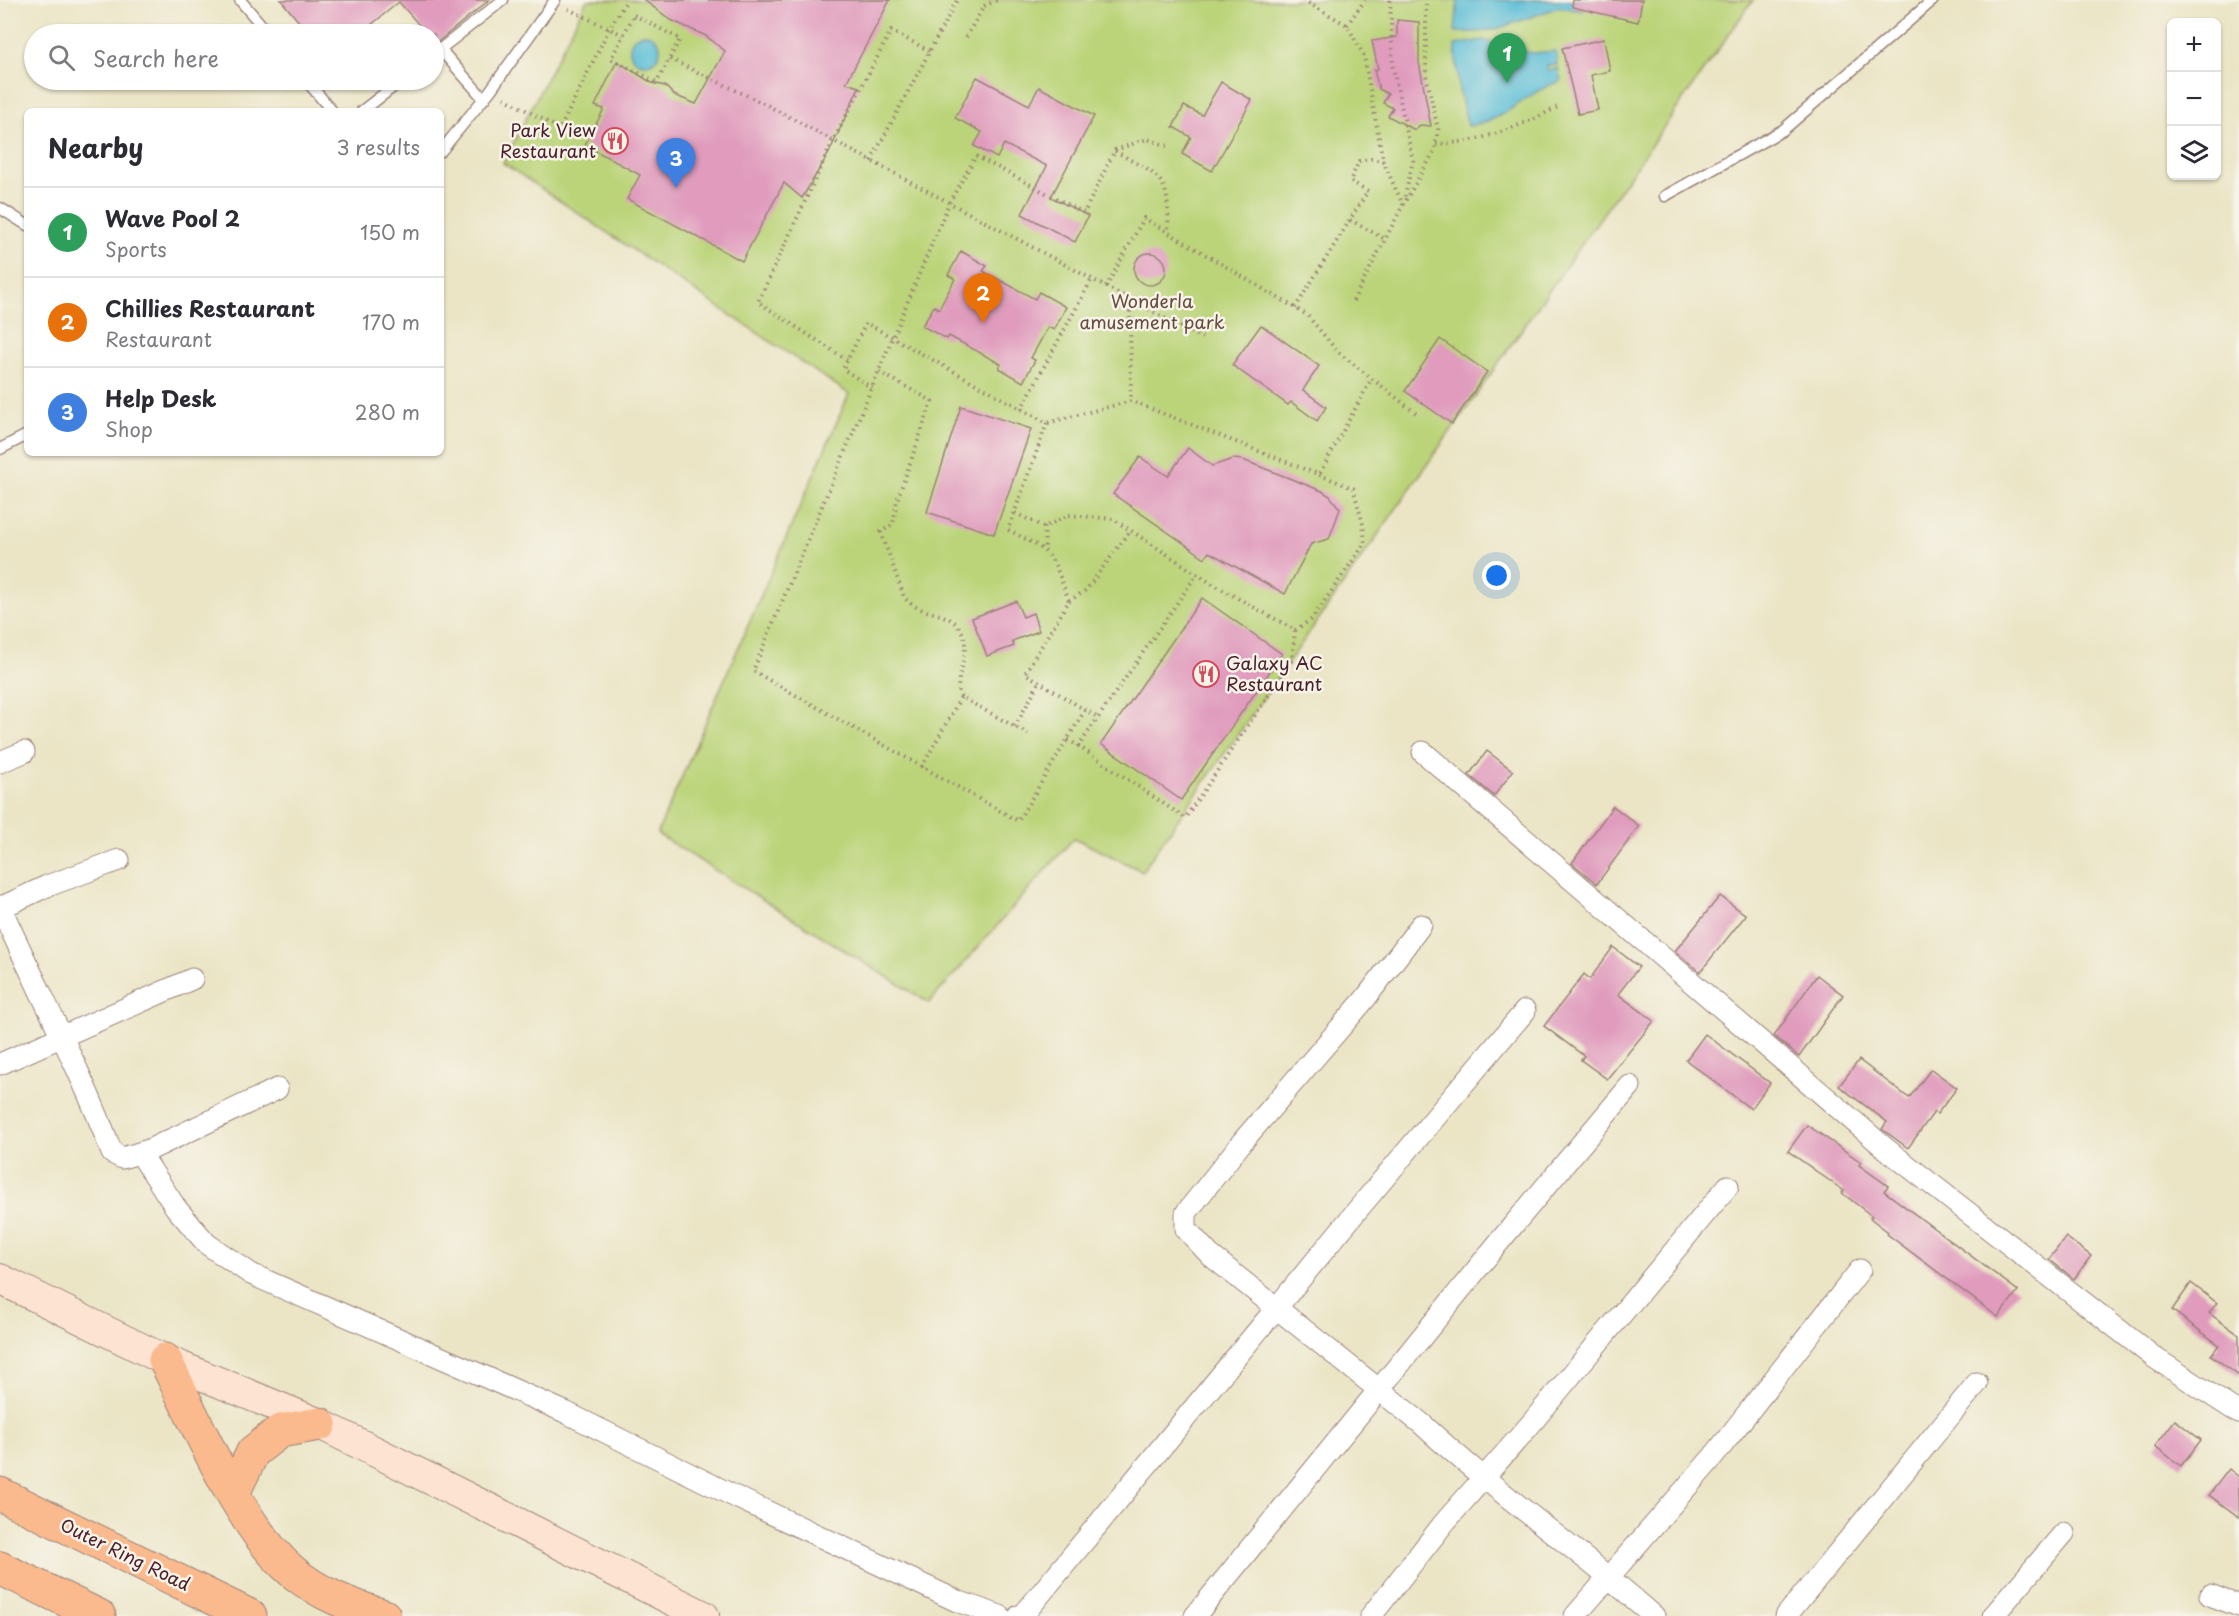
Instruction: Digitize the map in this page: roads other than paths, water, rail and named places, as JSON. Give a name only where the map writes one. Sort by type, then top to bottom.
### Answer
[{"type":"highway","points":[[165,1360],[233,1493],[256,1532],[292,1572],[318,1590],[384,1616]]},
{"type":"highway","points":[[233,1493],[253,1452],[280,1431],[320,1424]]},
{"type":"highway","name":"Outer Ring Road","points":[[0,1494],[250,1616]]},
{"type":"highway","points":[[0,1568],[99,1616]]},
{"type":"main road","points":[[0,1279],[165,1360],[320,1424],[704,1616]]},
{"type":"street","points":[[0,762],[24,752]]},
{"type":"street","points":[[1423,752],[1885,1148],[2155,1358],[2239,1413]]},
{"type":"street","points":[[119,860],[47,886],[0,907],[94,1105],[112,1153],[122,1158],[140,1153],[277,1089]]},
{"type":"street","points":[[1422,925],[1365,999],[1242,1142],[1186,1213],[1186,1229],[1210,1256],[1609,1577],[1654,1616]]},
{"type":"street","points":[[0,1064],[192,979]]},
{"type":"street","points":[[1019,1616],[1024,1614],[1525,1011]]},
{"type":"street","points":[[1195,1616],[1378,1390],[1630,1086]]},
{"type":"street","points":[[140,1153],[176,1208],[207,1244],[251,1274],[565,1412],[736,1497],[957,1601],[1000,1616]]},
{"type":"street","points":[[1371,1616],[1484,1477],[1728,1186]]},
{"type":"street","points":[[1575,1616],[1713,1456],[1860,1270]]},
{"type":"street","points":[[1786,1616],[1977,1383]]},
{"type":"street","points":[[1993,1616],[2064,1533]]},
{"type":"street","points":[[2210,1595],[2239,1606]]},
{"type":"lane","points":[[240,0],[260,24]]},
{"type":"lane","points":[[444,46],[503,0]]},
{"type":"lane","points":[[1665,196],[1783,130],[1933,0]]},
{"type":"lane","points":[[444,147],[487,95],[554,1]]},
{"type":"lane","points":[[444,58],[487,95]]},
{"type":"lane","points":[[314,90],[329,108]]},
{"type":"lane","points":[[366,108],[389,90]]},
{"type":"lane","points":[[0,208],[24,223]]},
{"type":"lane","points":[[0,449],[24,437]]},
{"type":"water","points":[[1458,0],[1584,0],[1583,11],[1559,7],[1500,28],[1478,32],[1455,32]]},
{"type":"water","points":[[645,34],[656,38],[660,49],[656,60],[645,64],[634,60],[630,49],[634,38]]},
{"type":"water","points":[[1483,40],[1532,53],[1556,51],[1557,65],[1547,65],[1548,71],[1558,68],[1561,81],[1537,92],[1495,118],[1468,126],[1459,90],[1455,45]]},
{"type":"place","name":"Wave Pool 2","points":[[1507,83]]},
{"type":"place","name":"Park View Restaurant","points":[[615,141]]},
{"type":"place","name":"Help Desk","points":[[676,188]]},
{"type":"place","name":"Chillies Restaurant","points":[[983,323]]},
{"type":"place","name":"Galaxy AC Restaurant","points":[[1206,674]]},
{"type":"park label","name":"Wonderla amusement park","points":[[1152,312]]}]
